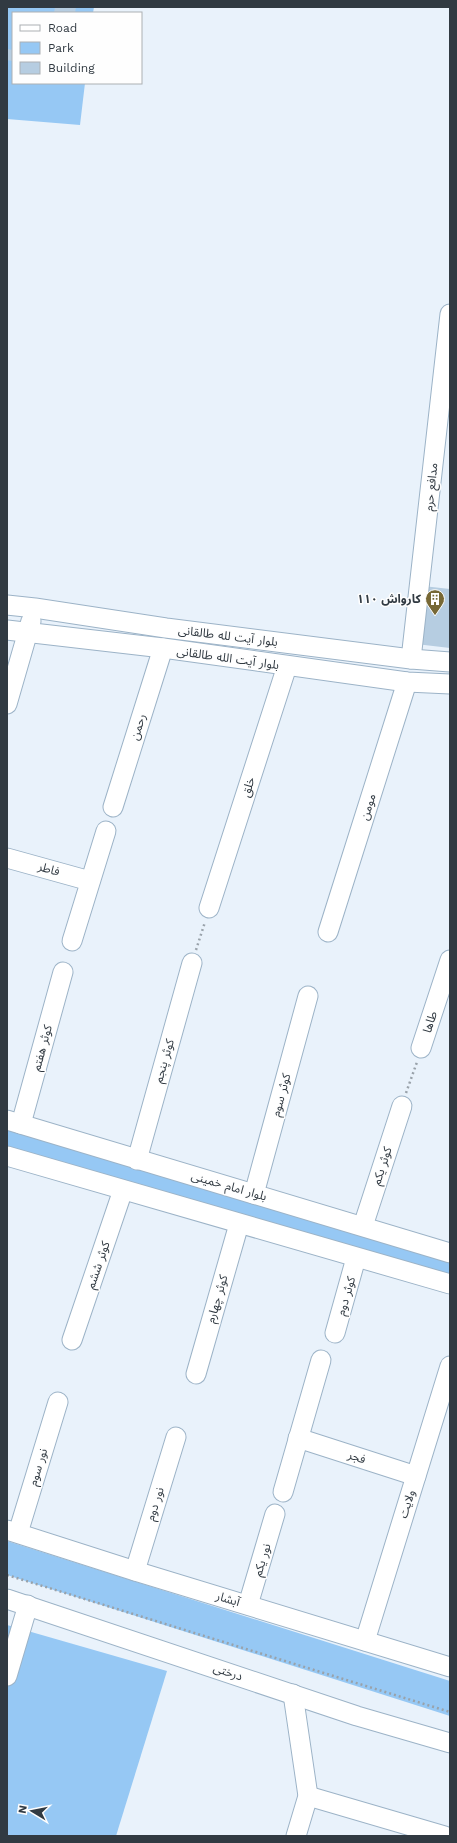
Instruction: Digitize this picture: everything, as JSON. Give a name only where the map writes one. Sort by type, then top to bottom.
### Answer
[{"type":"street","name":"مدافع حرم","points":[[411,659],[450,314]]},
{"type":"street","name":"بلوار آیت لله طالقانی","points":[[7,605],[166,628],[411,659],[450,662]]},
{"type":"street","points":[[7,704],[35,608]]},
{"type":"street","name":"بلوار آیت الله طالقانی","points":[[7,630],[163,648],[407,682],[450,684]]},
{"type":"street","name":"رحمن","points":[[113,807],[163,648]]},
{"type":"street","name":"خلق","points":[[209,908],[287,666]]},
{"type":"street","name":"مومن","points":[[328,932],[407,682]]},
{"type":"street","points":[[72,941],[106,831]]},
{"type":"street","name":"فاطر","points":[[7,858],[90,881]]},
{"type":"street","name":"طاها","points":[[421,1048],[444,997],[450,960]]},
{"type":"street","name":"کوثر پنجم","points":[[136,1160],[192,963]]},
{"type":"street","name":"کوثر هفتم","points":[[14,1122],[63,972]]},
{"type":"street","name":"کوثر سوم","points":[[254,1194],[308,996]]},
{"type":"street","name":"کوثر یکم","points":[[363,1226],[402,1106]]},
{"type":"street","name":"بلوار امام خمینی","points":[[14,1122],[136,1160],[450,1253]]},
{"type":"street","points":[[7,1158],[450,1284]]},
{"type":"street","name":"کوثر ششم","points":[[72,1340],[123,1190]]},
{"type":"street","name":"کوثر چهارم","points":[[196,1374],[239,1224]]},
{"type":"street","name":"کوثر دوم","points":[[335,1334],[356,1258]]},
{"type":"street","points":[[282,1492],[320,1360]]},
{"type":"street","name":"ولایت","points":[[364,1641],[450,1366]]},
{"type":"street","name":"نور سوم","points":[[13,1531],[58,1402]]},
{"type":"street","name":"نور دوم","points":[[135,1571],[176,1437]]},
{"type":"street","name":"فجر","points":[[298,1438],[416,1476]]},
{"type":"street","name":"نور یکم","points":[[248,1605],[275,1514]]},
{"type":"street","name":"آبشار","points":[[13,1531],[135,1571],[450,1667]]},
{"type":"street","name":"درختی","points":[[7,1599],[358,1716],[450,1743]]},
{"type":"street","points":[[7,1676],[28,1605]]},
{"type":"street","points":[[293,1694],[308,1796],[296,1836]]},
{"type":"street","points":[[308,1796],[445,1836]]},
{"type":"path","points":[[192,963],[209,908]]},
{"type":"path","points":[[402,1106],[421,1048]]},
{"type":"path","points":[[7,1575],[450,1712]]},
{"type":"green space","points":[[7,7],[94,7],[93,12],[12,12],[12,84],[85,84],[80,125],[7,119]]},
{"type":"green space","points":[[7,1123],[450,1260],[450,1278],[7,1152]]},
{"type":"green space","points":[[7,1541],[450,1681],[450,1716],[7,1575]]},
{"type":"green space","points":[[7,1625],[167,1671],[116,1836],[7,1836]]},
{"type":"building","points":[[55,7],[76,7],[75,12],[54,12]]},
{"type":"building","points":[[7,49],[12,50],[12,61],[7,60]]},
{"type":"building","name":"کارواش ۱۱۰","points":[[423,586],[450,589],[450,648],[416,644]]},
{"type":"place","name":"کارواش ۱۱۰","points":[[435,616]]}]
